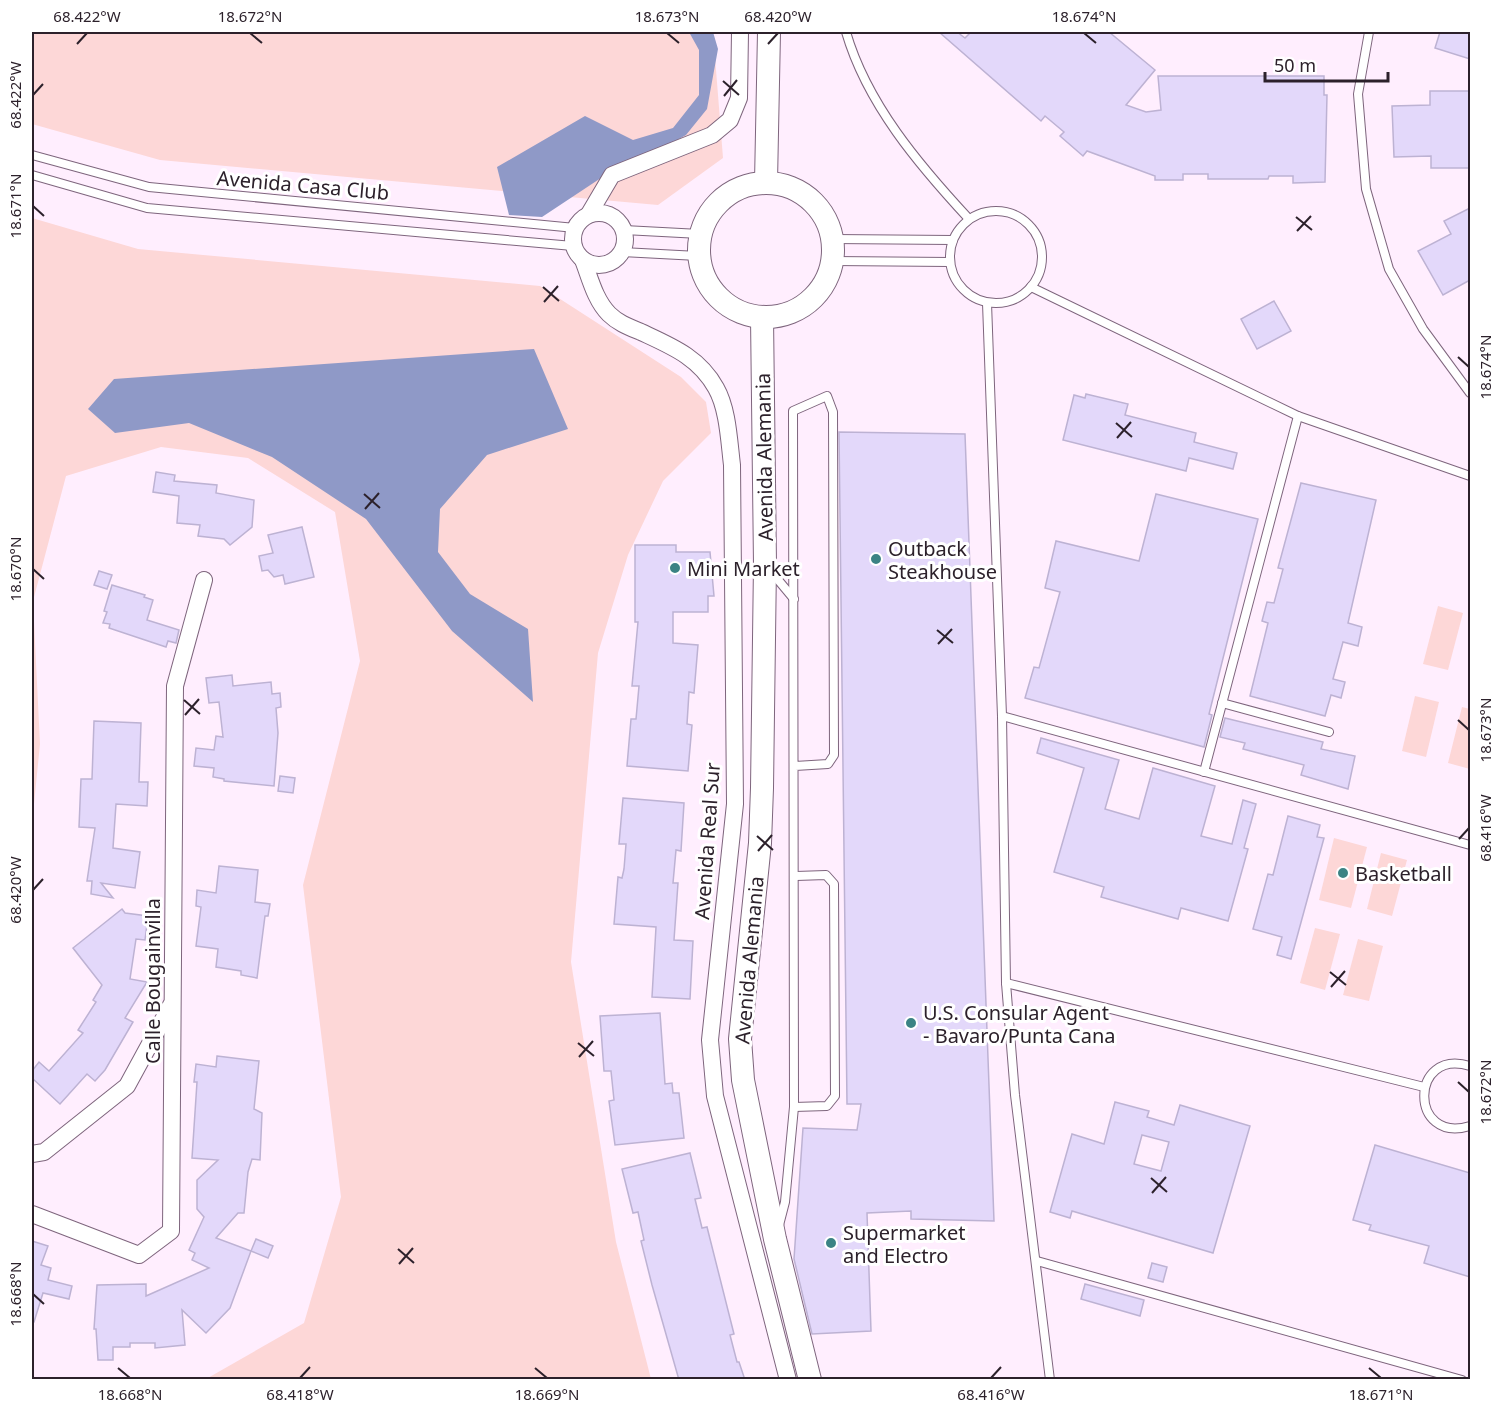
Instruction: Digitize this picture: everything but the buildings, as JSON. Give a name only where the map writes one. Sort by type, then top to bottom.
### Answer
[{"type":"street","points":[[600,192],[610,215],[624,230],[626,242],[622,252],[615,260],[598,266],[583,260],[573,246],[575,228],[589,214],[600,192],[612,176],[620,170],[712,135],[730,120],[739,98],[740,32]]},
{"type":"street","points":[[766,182],[769,32]]},
{"type":"street","points":[[766,182],[785,185],[802,193],[817,205],[827,221],[833,250],[827,280],[816,296],[800,308],[782,315],[762,317],[744,313],[727,305],[713,291],[703,275],[699,245],[706,217],[724,197],[748,184],[766,182]]},
{"type":"street","points":[[589,214],[600,212],[610,215]]},
{"type":"street","name":"Avenida Real Sur","points":[[583,260],[600,303],[617,321],[687,354],[705,370],[718,390],[726,423],[732,465],[735,804],[710,1040],[715,1096],[788,1380]]},
{"type":"street","points":[[594,291],[606,265]]},
{"type":"street","name":"Avenida Alemania","points":[[762,317],[765,564],[760,843],[740,1039],[743,1080],[775,1239],[810,1380]]},
{"type":"street","name":"Calle Bougainvilla","points":[[32,1214],[139,1255],[171,1231],[176,686],[204,579]]},
{"type":"street","points":[[32,1154],[44,1152],[127,1086],[173,1001]]},
{"type":"lane","points":[[846,32],[871,90],[919,164],[969,219]]},
{"type":"lane","points":[[1369,32],[1358,94],[1366,189],[1389,269],[1423,330],[1470,393]]},
{"type":"lane","name":"Avenida Casa Club","points":[[32,154],[149,187],[575,228]]},
{"type":"lane","name":"Avenida Casa Club","points":[[32,175],[147,208],[573,246]]},
{"type":"lane","points":[[994,211],[1019,218],[1030,226],[1041,250],[1038,276],[1031,287],[1019,297],[1004,303],[987,303],[973,297],[962,288],[954,276],[950,262],[953,240],[969,219],[994,211]]},
{"type":"lane","points":[[624,230],[699,245]]},
{"type":"lane","points":[[833,250],[953,240]]},
{"type":"lane","points":[[622,252],[699,245]]},
{"type":"lane","points":[[833,250],[950,262]]},
{"type":"lane","points":[[1031,287],[1298,416],[1470,476]]},
{"type":"lane","points":[[987,303],[1002,716],[1006,983],[1015,1095],[1050,1380]]},
{"type":"lane","points":[[775,1239],[785,1202],[794,1107],[796,876],[795,766],[793,411],[826,396],[833,412],[834,755],[828,764],[795,766]]},
{"type":"lane","points":[[1204,772],[1298,416]]},
{"type":"lane","points":[[765,564],[794,599]]},
{"type":"lane","points":[[1222,703],[1329,732]]},
{"type":"lane","points":[[1002,716],[1470,845]]},
{"type":"lane","points":[[794,1107],[827,1106],[835,1096],[834,884],[826,875],[796,876]]},
{"type":"lane","points":[[1006,983],[1425,1087]]},
{"type":"lane","points":[[1470,1066],[1459,1063],[1447,1064],[1429,1077],[1425,1087],[1426,1108],[1439,1125],[1460,1130],[1470,1126]]},
{"type":"lane","points":[[1037,1261],[1462,1380]]},
{"type":"shaded area","points":[[32,32],[713,32],[723,158],[658,205],[160,160],[32,124]]},
{"type":"shaded area","points":[[32,218],[138,249],[540,286],[681,377],[706,402],[711,433],[663,481],[628,555],[598,653],[571,962],[616,1242],[651,1379],[206,1379],[304,1323],[341,1197],[303,885],[360,661],[335,512],[248,458],[161,447],[66,476],[33,601],[40,744],[32,824]]},
{"type":"shaded area","points":[[1438,606],[1463,613],[1448,670],[1423,664]]},
{"type":"shaded area","points":[[1415,696],[1439,702],[1426,757],[1402,751]]},
{"type":"shaded area","points":[[1462,707],[1470,709],[1470,769],[1448,763]]},
{"type":"shaded area","name":"Basketball","points":[[1334,838],[1367,847],[1351,908],[1319,900]]},
{"type":"shaded area","points":[[1381,853],[1407,860],[1392,916],[1367,909]]},
{"type":"shaded area","points":[[1315,928],[1340,934],[1325,990],[1300,983]]},
{"type":"shaded area","points":[[1358,939],[1383,946],[1369,1001],[1343,995]]},
{"type":"water","points":[[689,32],[713,32],[718,49],[707,109],[686,135],[642,160],[613,170],[542,217],[509,215],[497,167],[585,116],[633,140],[673,128],[699,95],[699,50]]},
{"type":"water","points":[[534,349],[568,429],[487,455],[440,509],[438,552],[470,594],[528,629],[533,702],[452,631],[366,519],[272,457],[189,423],[115,433],[88,409],[114,379]]},
{"type":"place","name":"Outback Steakhouse","points":[[876,559]]},
{"type":"place","name":"Mini Market","points":[[675,568]]},
{"type":"place","name":"Basketball","points":[[1343,873]]},
{"type":"place","name":"U.S. Consular Agent - Bavaro/Punta Cana","points":[[911,1023]]},
{"type":"place","name":"Supermarket and Electro","points":[[831,1243]]}]
